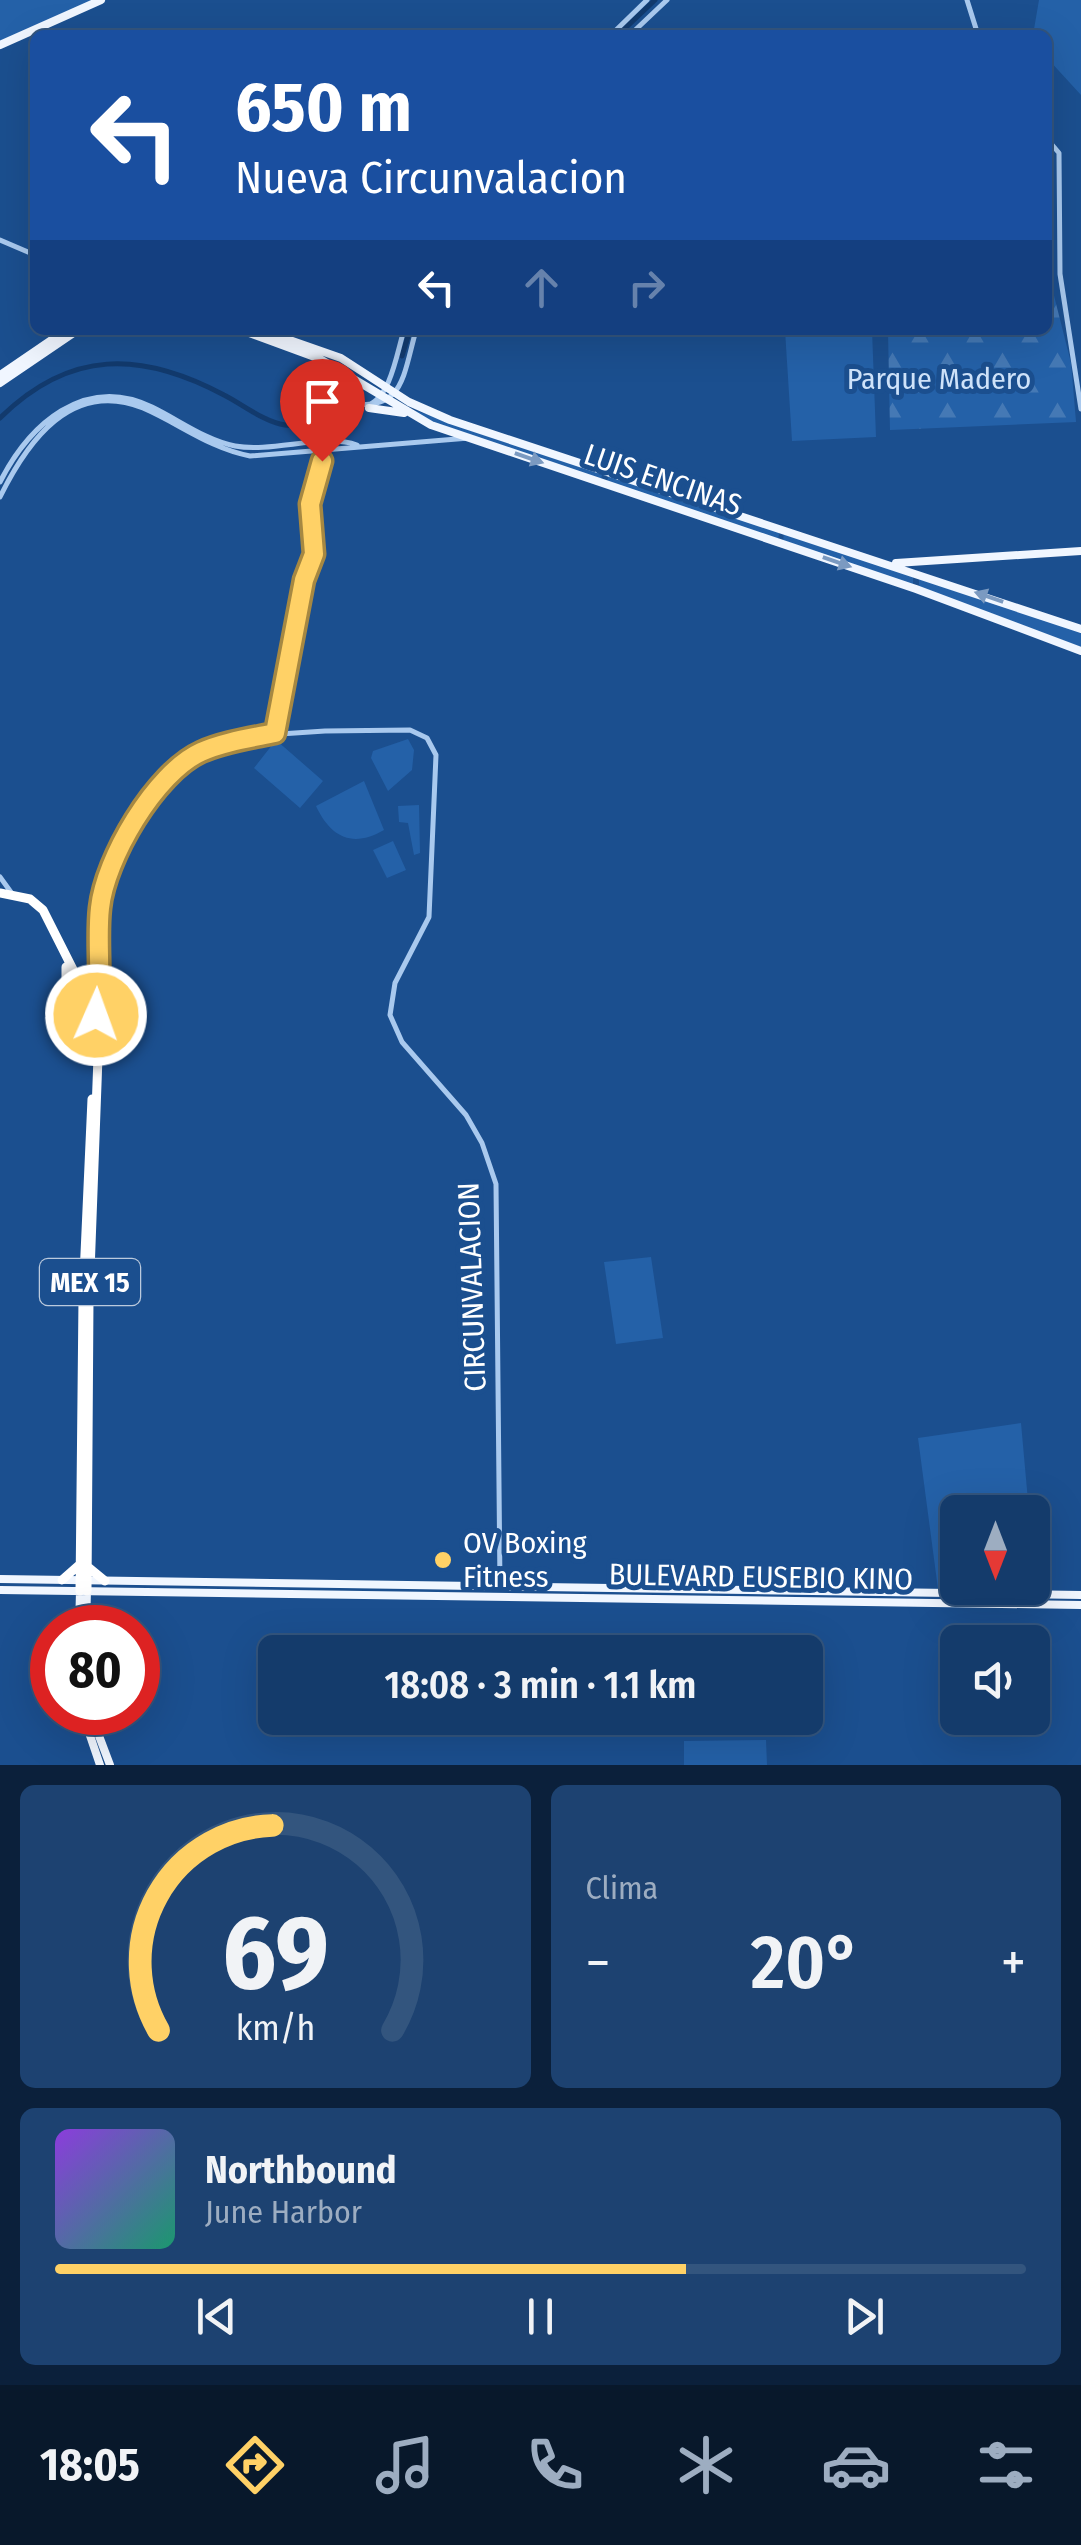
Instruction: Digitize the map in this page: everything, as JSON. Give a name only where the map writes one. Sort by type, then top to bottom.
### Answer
[{"type":"highway","name":"MEX 15","points":[[5,892],[43,918],[74,988],[96,1015],[100,1049],[89,1299],[83,1586]]},
{"type":"highway","name":"MEX 15","points":[[5,892],[43,910],[90,1018],[94,1051],[84,1241],[84,1564]]},
{"type":"highway","points":[[96,1015],[97,975]]},
{"type":"highway","points":[[62,1580],[84,1564],[104,1581]]},
{"type":"main road","points":[[37,30],[101,0]]},
{"type":"main road","points":[[49,30],[110,0]]},
{"type":"main road","points":[[0,47],[30,33]]},
{"type":"main road","points":[[0,47],[30,38]]},
{"type":"main road","points":[[0,379],[59,335]]},
{"type":"main road","points":[[0,379],[70,335]]},
{"type":"main road","name":"LUIS ENCINAS","points":[[256,335],[312,355],[406,414],[916,589],[1081,650]]},
{"type":"main road","points":[[274,335],[354,365],[395,392],[450,420],[1081,629]]},
{"type":"main road","points":[[349,375],[354,365]]},
{"type":"main road","points":[[374,378],[390,374]]},
{"type":"main road","points":[[366,407],[406,414]]},
{"type":"main road","points":[[889,564],[1081,551]]},
{"type":"main road","points":[[0,1579],[62,1580],[83,1586]]},
{"type":"main road","points":[[0,1590],[83,1586],[104,1581],[1081,1596]]},
{"type":"main road","points":[[81,1605],[83,1586]]},
{"type":"main road","points":[[83,1586],[84,1605]]},
{"type":"main road","name":"BULEVARD EUSEBIO KINO","points":[[83,1586],[1081,1605]]},
{"type":"main road","points":[[92,1735],[100,1765]]},
{"type":"main road","points":[[96,1735],[110,1765]]},
{"type":"street","points":[[616,30],[647,0]]},
{"type":"street","points":[[635,30],[668,0]]},
{"type":"street","points":[[966,0],[976,30]]},
{"type":"street","points":[[1052,144],[1058,150],[1060,274],[1081,410]]},
{"type":"street","points":[[0,240],[30,253]]},
{"type":"street","points":[[385,399],[403,335]]},
{"type":"street","points":[[275,733],[304,580],[314,554],[310,504],[340,402],[366,407],[395,392],[415,335]]},
{"type":"street","points":[[395,361],[406,364]]},
{"type":"street","points":[[0,482],[39,424],[68,405],[102,397],[142,402],[238,446],[360,446],[469,438]]},
{"type":"street","points":[[0,497],[39,431],[68,410],[97,403],[142,408],[234,453],[273,457],[326,446]]},
{"type":"street","name":"CIRCUNVALACION","points":[[97,975],[100,908],[106,882],[156,791],[172,771],[202,752],[275,733],[410,730],[427,738],[434,748],[430,917],[395,983],[390,1015],[402,1042],[466,1115],[492,1169],[497,1202],[500,1588]]},
{"type":"street","points":[[74,988],[97,975]]},
{"type":"green space","points":[[0,0],[94,0],[0,41]]},
{"type":"green space","points":[[1039,0],[1081,0],[1081,95],[1052,63],[1052,30],[1034,30]]},
{"type":"green space","name":"Parque Madero","points":[[1052,288],[1071,363],[1076,422],[890,430],[888,335],[1052,335]]},
{"type":"green space","points":[[785,335],[872,335],[876,437],[792,441]]},
{"type":"green space","points":[[401,406],[603,471],[601,479],[422,419]]},
{"type":"green space","points":[[610,473],[780,530],[778,539],[607,481]]},
{"type":"green space","points":[[784,532],[913,576],[913,585],[783,541]]},
{"type":"green space","points":[[919,577],[1081,631],[1081,647],[919,587]]},
{"type":"green space","points":[[408,739],[414,750],[412,770],[388,791],[371,758],[373,751]]},
{"type":"green space","points":[[276,740],[323,781],[300,808],[254,768]]},
{"type":"green space","points":[[364,781],[384,830],[362,838],[344,837],[329,826],[316,806]]},
{"type":"green space","points":[[419,805],[420,853],[414,855],[408,823],[399,822],[398,806]]},
{"type":"green space","points":[[393,841],[406,870],[387,878],[373,850]]},
{"type":"green space","points":[[651,1257],[663,1338],[616,1344],[604,1262]]},
{"type":"green space","points":[[1021,1423],[1027,1495],[940,1495],[940,1589],[938,1589],[918,1438]]},
{"type":"green space","points":[[766,1740],[767,1765],[684,1765],[684,1741]]},
{"type":"waterway","points":[[623,30],[655,0]]},
{"type":"waterway","points":[[402,356],[408,335]]},
{"type":"waterway","points":[[0,418],[26,395],[53,379],[107,364],[164,370],[285,425],[311,420],[332,404]]},
{"type":"place","name":"OV Boxing Fitness","points":[[443,1560]]},
{"type":"route","points":[[96,1015],[101,898],[115,858],[156,791],[172,771],[202,752],[275,733],[304,580],[314,554],[310,504],[322,461]]}]
